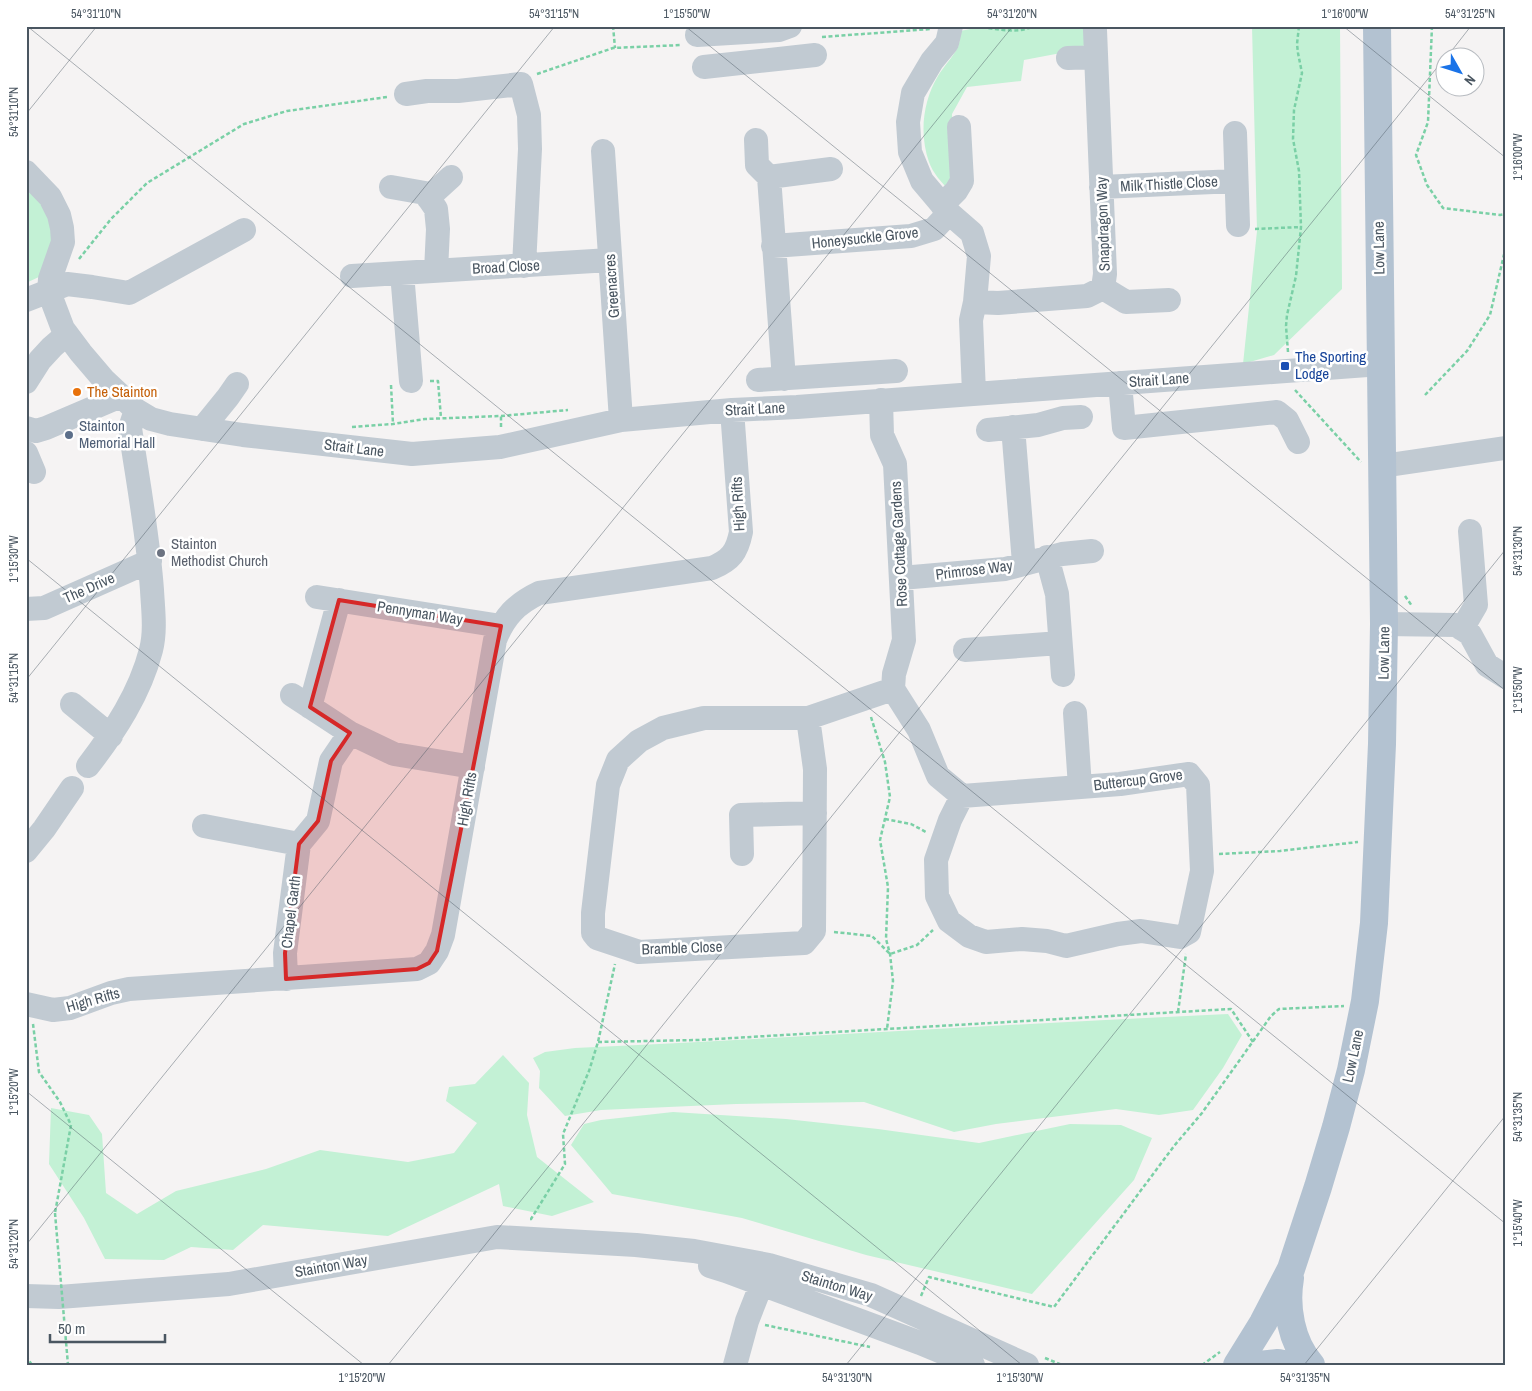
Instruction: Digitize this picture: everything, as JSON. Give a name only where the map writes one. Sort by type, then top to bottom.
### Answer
[{"type":"main road","name":"Low Lane","points":[[1311,1365],[1296,1341],[1289,1318],[1287,1293],[1291,1269],[1336,1127],[1351,1070],[1365,1001],[1374,923],[1379,838],[1384,624],[1374,467],[1381,364],[1377,26]]},
{"type":"main road","name":"Low Lane","points":[[1230,1357],[1263,1323],[1291,1269]]},
{"type":"main road","points":[[1259,1365],[1278,1363],[1287,1365]]},
{"type":"street","points":[[951,27],[948,43],[932,61],[913,93],[908,122],[910,152],[922,181],[946,209],[972,234],[979,256],[975,302],[971,320],[974,394]]},
{"type":"street","points":[[697,35],[764,29],[761,61]]},
{"type":"street","name":"Snapdragon Way","points":[[975,302],[998,303],[1087,296],[1103,288],[1106,274],[1095,30]]},
{"type":"street","points":[[704,67],[761,61],[817,46]]},
{"type":"street","points":[[1068,58],[1096,57]]},
{"type":"street","points":[[406,94],[427,91],[458,91],[521,84],[528,115],[530,149],[524,266]]},
{"type":"street","name":"Honeysuckle Grove","points":[[773,246],[911,236],[934,229],[962,181],[959,127]]},
{"type":"street","points":[[1235,134],[1236,181],[1245,227]]},
{"type":"street","points":[[756,140],[757,165],[769,185],[784,379]]},
{"type":"street","name":"Greenacres","points":[[603,151],[621,420]]},
{"type":"street","points":[[769,185],[831,169]]},
{"type":"street","points":[[26,172],[50,197],[59,215],[62,228],[63,242],[50,279],[49,292]]},
{"type":"street","points":[[428,198],[450,177]]},
{"type":"street","name":"Milk Thistle Close","points":[[1101,187],[1236,181]]},
{"type":"street","points":[[391,187],[425,194],[436,209],[438,229],[436,271]]},
{"type":"street","points":[[26,300],[67,284],[92,286],[129,293],[244,230]]},
{"type":"street","name":"Broad Close","points":[[352,276],[610,260]]},
{"type":"street","points":[[402,273],[411,381]]},
{"type":"street","points":[[1103,288],[1126,302],[1169,300]]},
{"type":"street","name":"Strait Lane","points":[[49,292],[63,329],[98,373],[128,403],[151,419],[202,429],[412,454],[500,447],[621,420],[732,410],[1381,364]]},
{"type":"street","points":[[26,382],[40,360],[67,334]]},
{"type":"street","points":[[758,380],[896,371]]},
{"type":"street","points":[[1120,383],[1124,428],[1277,412],[1287,420],[1298,442]]},
{"type":"street","points":[[202,429],[237,384]]},
{"type":"street","name":"Rose Cottage Gardens","points":[[881,400],[882,435],[894,464],[904,640],[894,674],[893,690]]},
{"type":"street","points":[[26,431],[36,431],[128,403],[150,561],[154,618],[151,649],[136,692],[111,736],[88,766]]},
{"type":"street","name":"High Rifts","points":[[28,1005],[53,1010],[70,1008],[111,993],[129,990],[417,968],[428,963],[438,951],[443,935],[495,640],[501,626],[519,605],[539,594],[712,568],[724,563],[739,544],[742,532],[732,410]]},
{"type":"street","points":[[988,430],[1038,425],[1063,418],[1081,417]]},
{"type":"street","points":[[1013,427],[1035,560],[1057,594],[1063,675]]},
{"type":"street","points":[[1374,467],[1505,448]]},
{"type":"street","points":[[1462,629],[1476,605],[1470,532]]},
{"type":"street","name":"Primrose Way","points":[[901,578],[1005,569],[1062,554],[1092,551]]},
{"type":"street","name":"The Drive","points":[[26,609],[44,608],[150,561]]},
{"type":"street","name":"Pennyman Way","points":[[473,766],[394,754],[350,733],[301,701],[328,598],[501,626]]},
{"type":"street","points":[[1384,624],[1456,624],[1470,634],[1488,665],[1506,677]]},
{"type":"street","points":[[965,650],[1060,642]]},
{"type":"street","points":[[893,690],[919,730],[938,776],[962,796],[950,820],[936,860],[936,896],[949,921],[968,936],[986,942],[1022,939],[1047,941],[1066,946],[1141,931],[1180,937],[1189,932]]},
{"type":"street","name":"Bramble Close","points":[[814,931],[804,943],[638,952],[597,938],[593,932],[593,913],[608,785],[618,760],[639,741],[663,728],[704,718],[808,718],[893,690]]},
{"type":"street","points":[[72,704],[111,736]]},
{"type":"street","points":[[1075,713],[1080,787]]},
{"type":"street","points":[[808,718],[815,769],[814,931]]},
{"type":"street","points":[[204,826],[299,844],[318,821],[331,760],[350,733]]},
{"type":"street","name":"Buttercup Grove","points":[[962,796],[1120,784],[1189,774],[1198,785],[1202,871],[1189,932]]},
{"type":"street","points":[[26,851],[44,830],[72,788]]},
{"type":"street","points":[[742,854],[741,815],[814,813]]},
{"type":"street","name":"Chapel Garth","points":[[286,979],[285,953],[299,844]]},
{"type":"street","name":"Stainton Way","points":[[26,1296],[59,1297],[229,1284],[497,1237],[636,1245],[726,1271],[765,1275],[871,1295],[1027,1365]]},
{"type":"street","points":[[735,1365],[747,1321],[765,1275]]},
{"type":"street","name":"Stainton Way","points":[[765,1275],[911,1340],[973,1365]]},
{"type":"path","points":[[613,26],[615,48]]},
{"type":"path","points":[[817,46],[951,27],[974,27],[1008,31],[1026,30],[1034,26]]},
{"type":"path","points":[[1300,26],[1298,53],[1302,73],[1294,110],[1293,139],[1298,171],[1301,227],[1296,276],[1287,315],[1289,363],[1286,371],[1289,384],[1374,467]]},
{"type":"path","points":[[1432,26],[1428,122],[1416,155],[1427,185],[1443,208],[1500,215],[1506,214]]},
{"type":"path","points":[[508,86],[521,79],[615,48],[697,44],[697,35]]},
{"type":"path","points":[[74,265],[111,219],[147,182],[244,124],[287,111],[406,94]]},
{"type":"path","points":[[1245,227],[1301,227]]},
{"type":"path","points":[[1425,395],[1467,351],[1490,316],[1506,246]]},
{"type":"path","points":[[343,427],[393,424],[425,419],[501,416],[570,410]]},
{"type":"path","points":[[868,698],[872,721],[885,762],[890,797],[880,840],[888,888],[886,939],[893,981],[886,1030]]},
{"type":"path","points":[[885,819],[911,824],[943,840]]},
{"type":"path","points":[[1201,854],[1280,851],[1362,841]]},
{"type":"path","points":[[890,954],[918,945],[947,916]]},
{"type":"path","points":[[814,931],[872,936],[890,954]]},
{"type":"path","points":[[1178,1012],[1189,932]]},
{"type":"path","points":[[522,1221],[531,1219],[565,1164],[563,1134],[590,1070],[619,946]]},
{"type":"path","points":[[28,1005],[38,1072],[60,1102],[71,1125],[55,1213],[68,1365]]},
{"type":"path","points":[[914,1315],[929,1277],[1054,1307],[1174,1146],[1202,1113],[1271,1016],[1279,1009],[1345,1006],[1344,1010]]},
{"type":"path","points":[[598,1042],[698,1040],[1231,1009],[1253,1042]]},
{"type":"path","points":[[747,1321],[878,1348]]},
{"type":"path","points":[[26,1356],[32,1365]]},
{"type":"path","points":[[1202,1365],[1230,1357]]},
{"type":"highlighted area","points":[[339,600],[501,626],[437,951],[429,963],[417,969],[286,979],[285,953],[299,844],[318,821],[331,761],[350,733],[310,707]]},
{"type":"green space","points":[[986,26],[1093,26],[1082,49],[1024,60],[1021,81],[967,87],[952,114],[954,175],[949,190],[940,181],[929,162],[923,129],[926,107],[938,76],[958,47],[960,31]]},
{"type":"green space","points":[[1252,26],[1340,26],[1342,289],[1274,355],[1243,364],[1257,231]]},
{"type":"green space","points":[[26,183],[46,203],[58,235],[41,276],[26,283]]},
{"type":"green space","points":[[1228,1014],[1242,1035],[1223,1068],[1193,1110],[1159,1115],[1116,1109],[996,1124],[954,1132],[864,1102],[736,1104],[601,1110],[565,1116],[539,1088],[540,1071],[533,1058],[545,1052],[575,1048]]},
{"type":"green space","points":[[503,1055],[529,1083],[527,1115],[537,1157],[594,1202],[552,1216],[503,1206],[499,1184],[388,1236],[263,1225],[233,1250],[191,1247],[164,1260],[105,1259],[84,1218],[49,1164],[51,1108],[89,1115],[102,1134],[106,1193],[137,1214],[176,1191],[266,1169],[320,1150],[408,1162],[454,1153],[477,1123],[446,1101],[449,1087],[475,1084]]},
{"type":"green space","points":[[673,1112],[786,1119],[979,1143],[1070,1124],[1121,1125],[1152,1138],[1134,1180],[1032,1294],[866,1255],[742,1218],[612,1194],[571,1145],[584,1124],[601,1120]]},
{"type":"place","name":"The Sporting Lodge","points":[[1285,366]]},
{"type":"place","name":"The Stainton","points":[[77,392]]},
{"type":"place","name":"Stainton Memorial Hall","points":[[69,435]]},
{"type":"place","name":"Stainton Methodist Church","points":[[161,553]]}]
